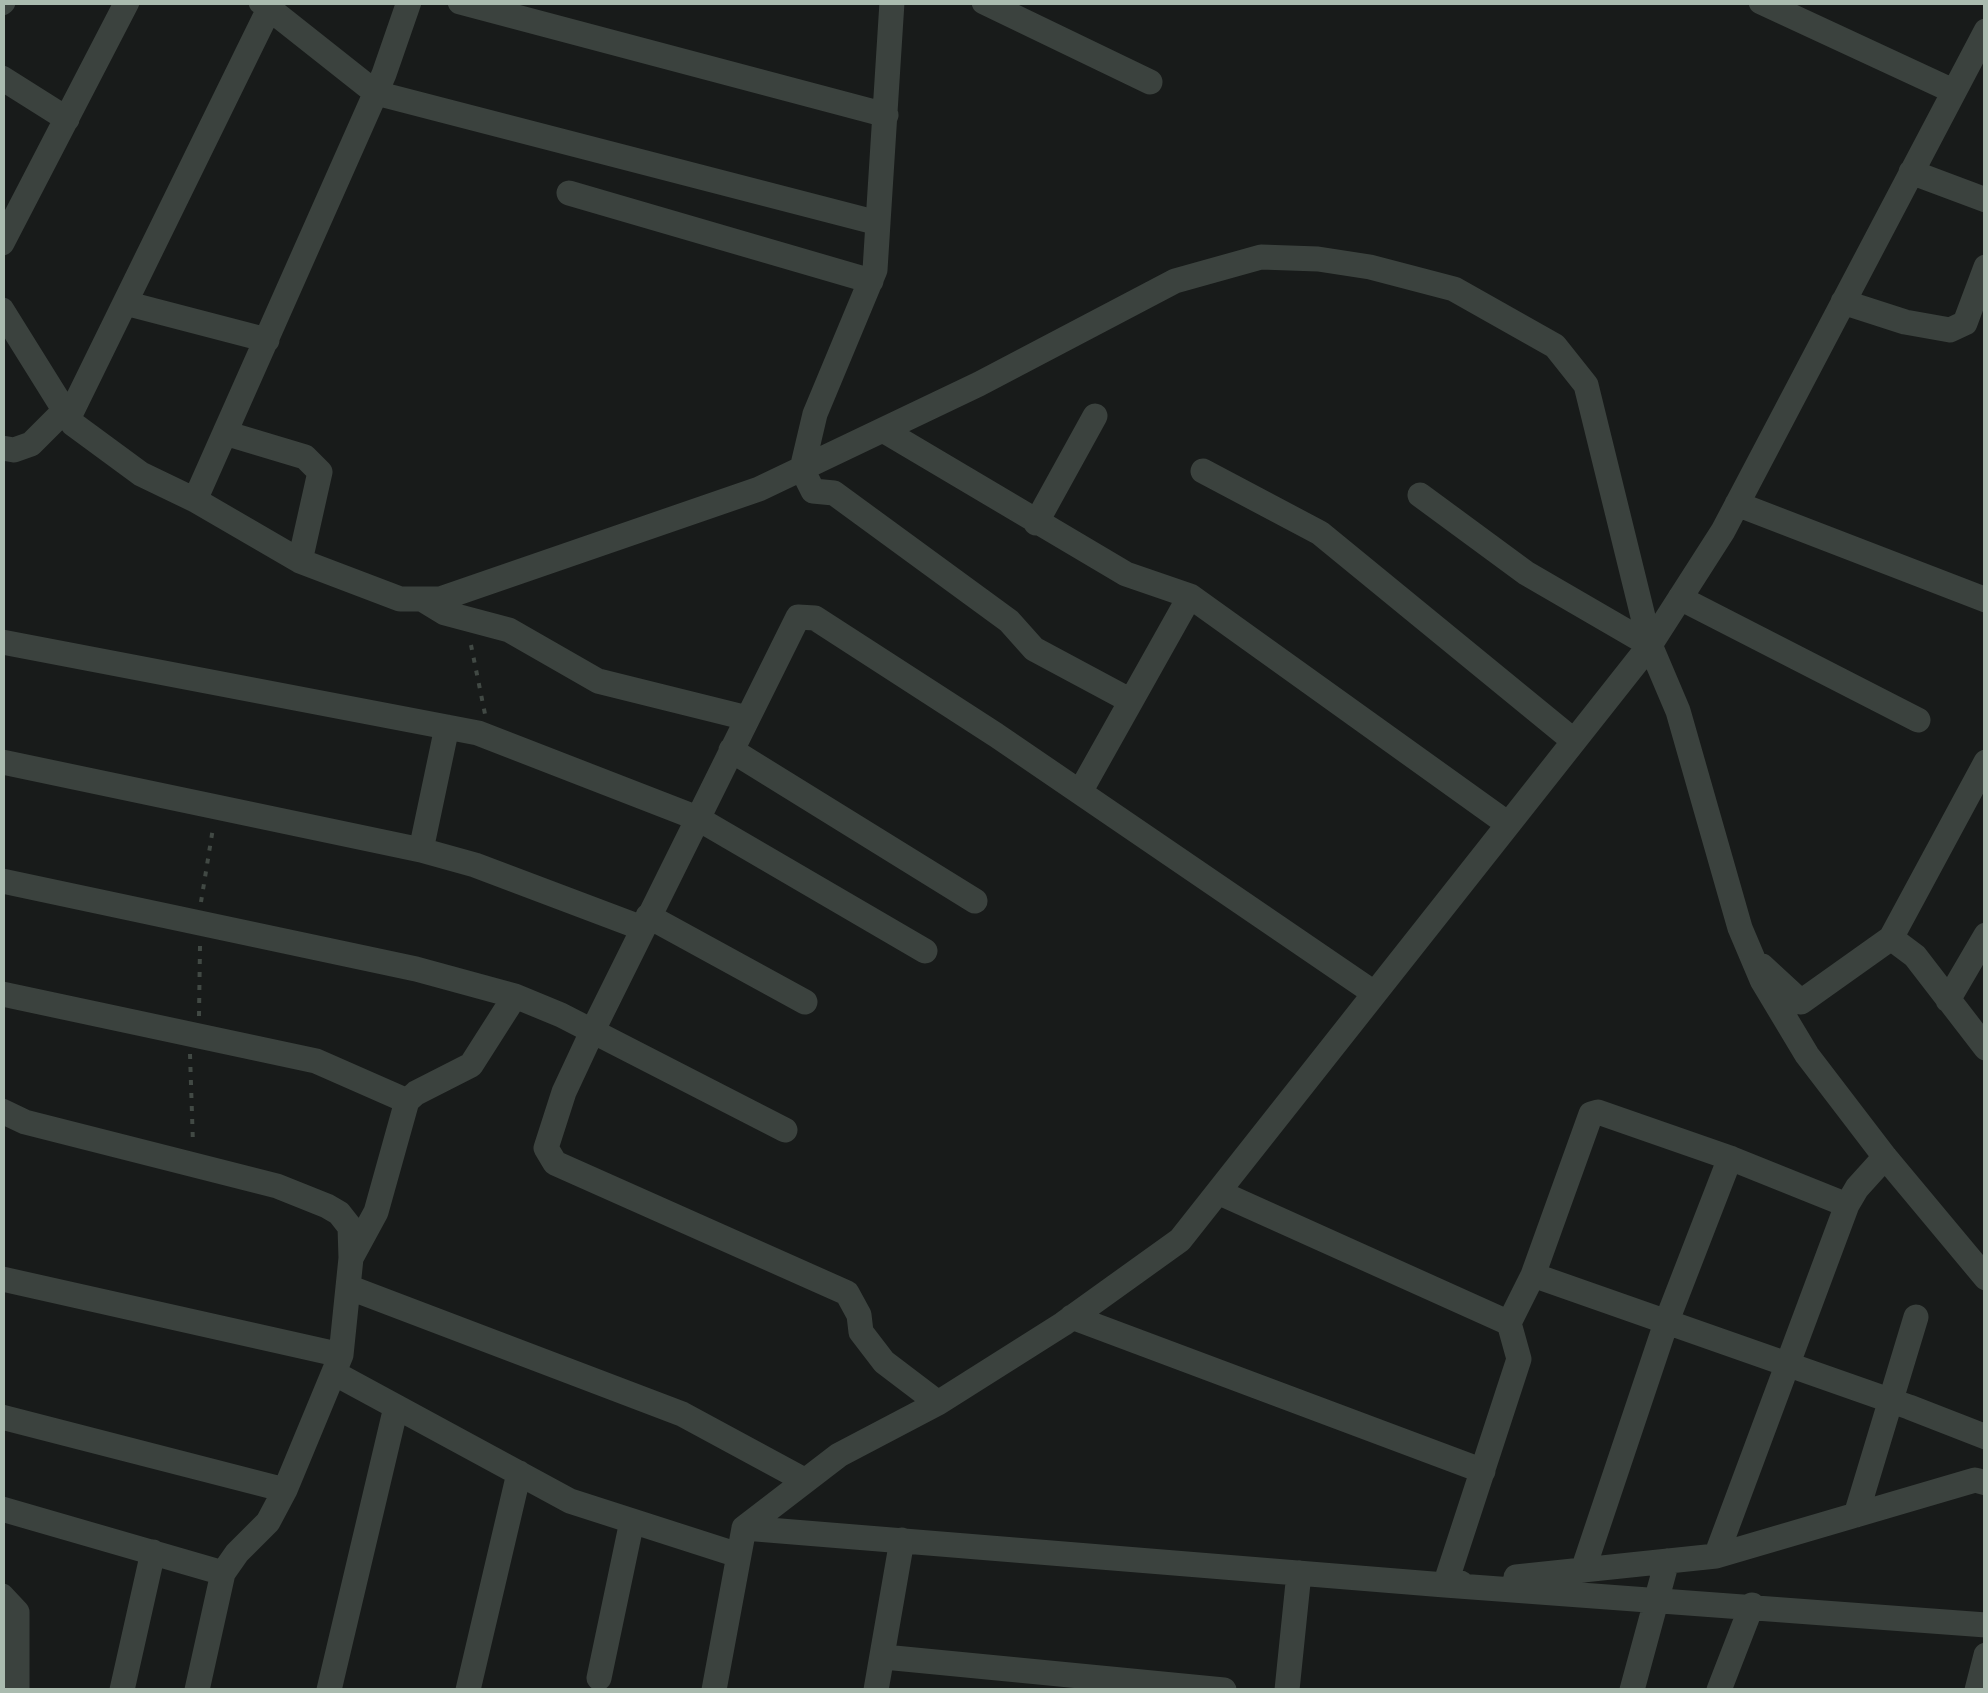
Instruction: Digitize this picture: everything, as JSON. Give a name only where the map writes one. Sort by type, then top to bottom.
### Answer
[{"type":"street","points":[[2,243],[128,2]]},
{"type":"street","points":[[195,500],[376,93],[409,2]]},
{"type":"street","points":[[460,2],[886,115]]},
{"type":"street","points":[[808,480],[815,414],[875,270],[892,2]]},
{"type":"street","points":[[984,2],[1150,82]]},
{"type":"street","points":[[1761,2],[1954,90]]},
{"type":"street","points":[[2,448],[14,450],[31,444],[67,414],[125,303],[265,6],[376,93],[878,223]]},
{"type":"street","points":[[714,1690],[744,1528],[839,1455],[938,1403],[1072,1317],[1180,1240],[1650,645],[1737,504],[1986,31]]},
{"type":"street","points":[[2,78],[67,119]]},
{"type":"street","points":[[1910,172],[1986,200]]},
{"type":"street","points":[[569,193],[871,281]]},
{"type":"street","points":[[2,310],[67,414],[92,440],[141,474],[195,500],[300,561],[400,599],[440,599],[760,489],[808,480],[883,430],[1175,281],[1260,258],[1335,262],[1454,289],[1555,346],[1586,385],[1650,645],[1678,711],[1740,928],[1752,956],[1789,1030],[1885,1158],[1977,1250],[1986,1278]]},
{"type":"street","points":[[1843,302],[1905,322],[1950,330],[1965,324],[1986,267]]},
{"type":"street","points":[[125,303],[266,340]]},
{"type":"street","points":[[1036,522],[1095,416]]},
{"type":"street","points":[[883,430],[1126,574],[1190,596],[1508,824]]},
{"type":"street","points":[[225,434],[306,457],[320,472],[300,561]]},
{"type":"street","points":[[1203,471],[1320,534],[1574,741]]},
{"type":"street","points":[[808,480],[834,494],[1010,621],[1034,649],[1130,702]]},
{"type":"street","points":[[1420,495],[1526,573],[1650,645]]},
{"type":"street","points":[[1737,504],[1986,600]]},
{"type":"street","points":[[1080,792],[1190,596]]},
{"type":"street","points":[[1680,598],[1918,720]]},
{"type":"street","points":[[422,599],[445,613],[508,630],[598,682],[747,718]]},
{"type":"street","points":[[938,1403],[884,1362],[861,1332],[859,1315],[847,1293],[555,1163],[546,1148],[564,1092],[592,1032],[798,617],[815,618],[1080,792],[1374,993]]},
{"type":"street","points":[[2,642],[490,738],[697,818],[925,950]]},
{"type":"street","points":[[421,850],[447,728]]},
{"type":"street","points":[[731,750],[974,901]]},
{"type":"street","points":[[2,762],[421,850],[474,865],[645,922],[806,1002]]},
{"type":"street","points":[[1752,956],[1800,1002],[1891,938],[1986,762]]},
{"type":"street","points":[[2,881],[416,969],[515,996],[785,1130]]},
{"type":"street","points":[[1948,1000],[1986,935]]},
{"type":"street","points":[[1891,938],[1915,956],[1986,1048]]},
{"type":"street","points":[[2,994],[316,1060],[407,1101]]},
{"type":"street","points":[[350,1258],[376,1212],[407,1101],[471,1065],[515,996]]},
{"type":"street","points":[[2,1111],[25,1122],[277,1186],[339,1213],[350,1227],[348,1287],[337,1364],[268,1522],[223,1573],[196,1690]]},
{"type":"street","points":[[1445,1584],[1519,1360],[1509,1323],[1533,1275],[1593,1113],[1730,1158],[1848,1205]]},
{"type":"street","points":[[1583,1570],[1666,1323],[1730,1158]]},
{"type":"street","points":[[1716,1556],[1848,1205],[1857,1188],[1885,1158]]},
{"type":"street","points":[[1218,1192],[1509,1323]]},
{"type":"street","points":[[1533,1275],[1890,1400],[1986,1438]]},
{"type":"street","points":[[2,1280],[337,1364],[396,1407],[570,1501],[738,1555]]},
{"type":"street","points":[[348,1287],[682,1414],[804,1480]]},
{"type":"street","points":[[1072,1317],[1482,1471]]},
{"type":"street","points":[[1856,1515],[1916,1317]]},
{"type":"street","points":[[329,1690],[396,1407]]},
{"type":"street","points":[[2,1417],[285,1490]]},
{"type":"street","points":[[468,1690],[518,1473]]},
{"type":"street","points":[[1445,1584],[1716,1556],[1975,1480],[1986,1483]]},
{"type":"street","points":[[2,1509],[223,1573]]},
{"type":"street","points":[[598,1678],[632,1521]]},
{"type":"street","points":[[744,1528],[1986,1625]]},
{"type":"street","points":[[876,1690],[902,1540]]},
{"type":"street","points":[[122,1690],[153,1552]]},
{"type":"street","points":[[1632,1690],[1667,1561]]},
{"type":"street","points":[[1287,1690],[1299,1573]]},
{"type":"street","points":[[2,1596],[17,1612],[17,1690]]},
{"type":"street","points":[[1718,1690],[1752,1606]]},
{"type":"street","points":[[884,1657],[1089,1684],[1210,1690]]},
{"type":"path","points":[[466,619],[490,738]]},
{"type":"path","points":[[192,1164],[192,1082],[188,1060],[200,1012],[197,925],[216,806]]}]
